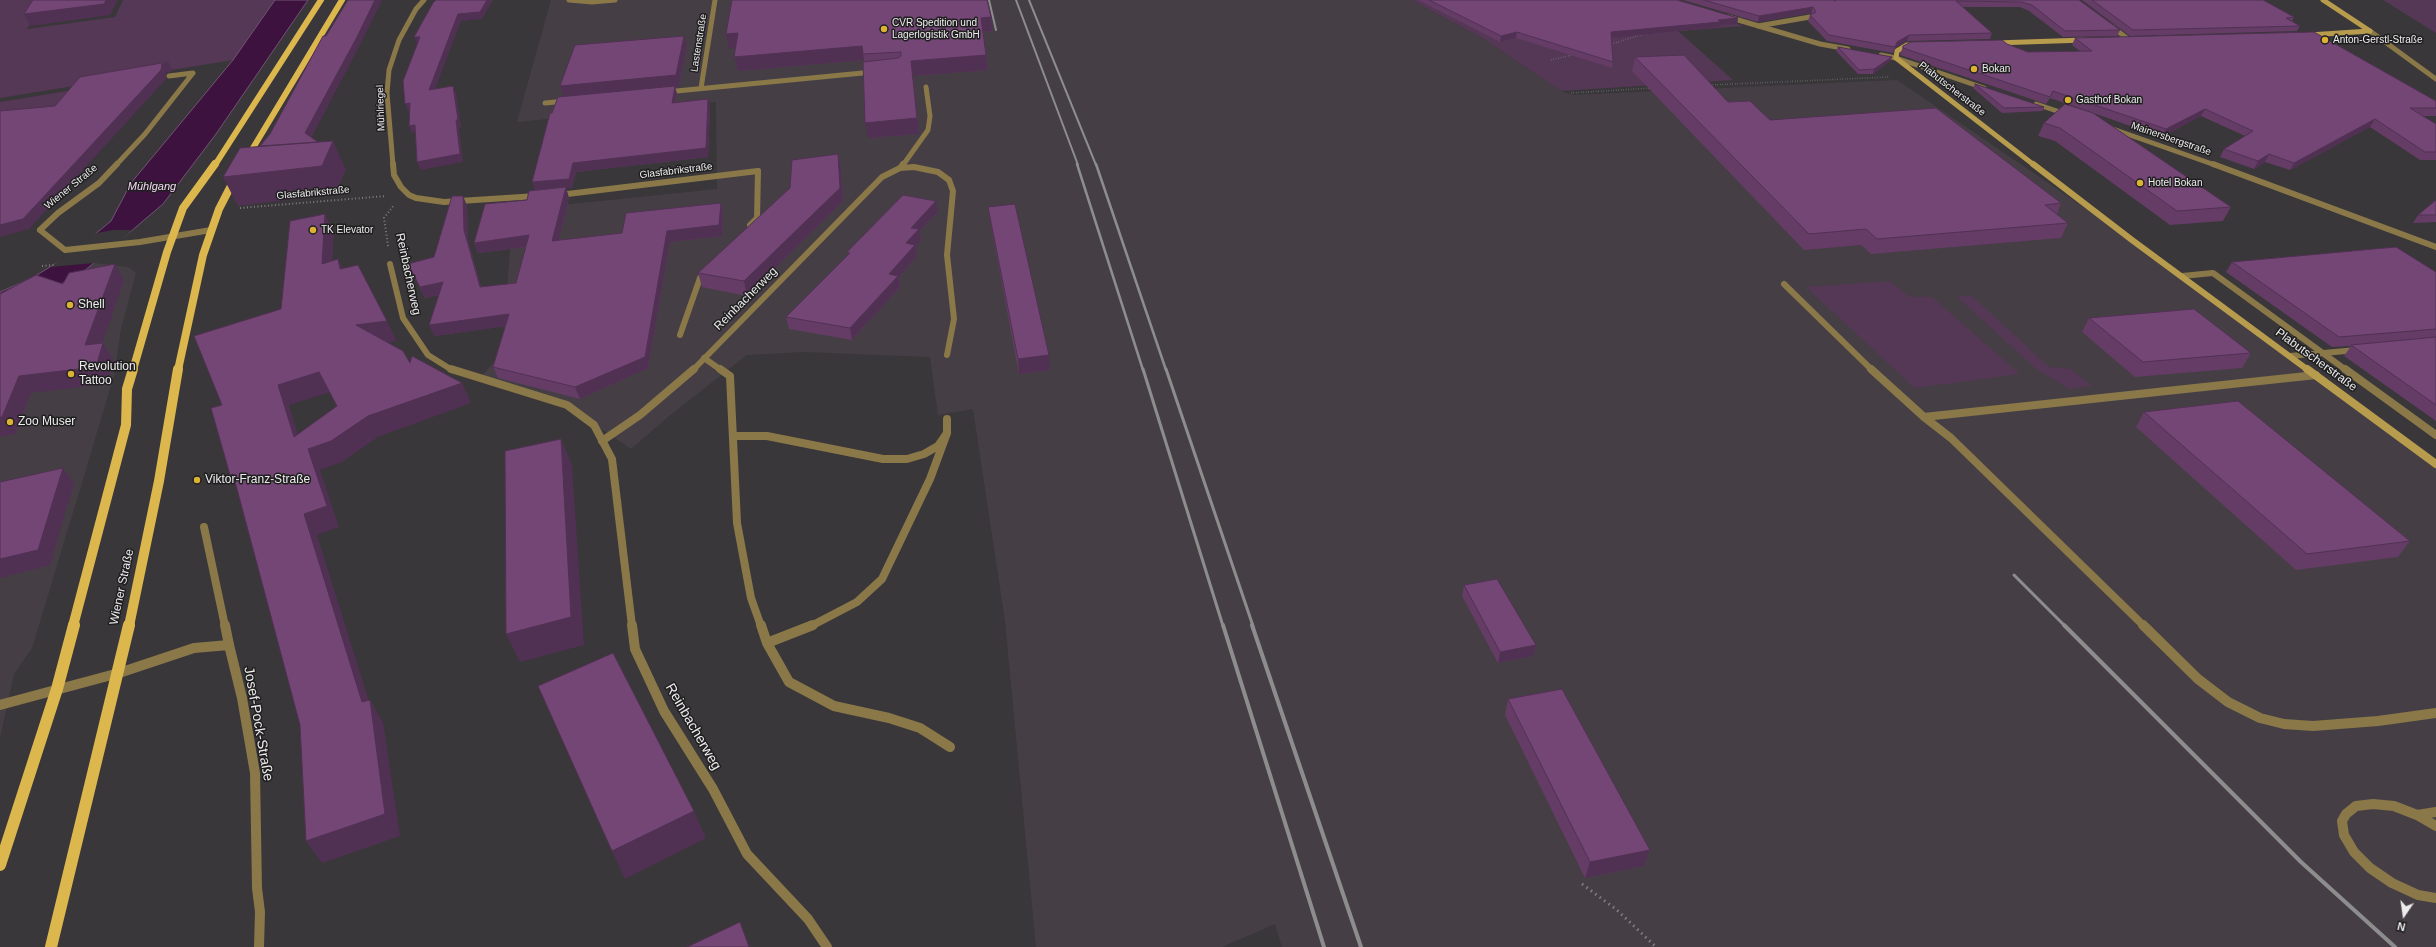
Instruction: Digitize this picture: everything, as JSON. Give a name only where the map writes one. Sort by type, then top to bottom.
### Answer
[{"type":"main road","points":[[0,865],[57,689],[126,425],[127,389],[167,252],[174,237],[183,208],[211,170],[321,0]]},
{"type":"main road","name":"Wiener Straße","points":[[51,947],[119,673],[159,481],[178,371],[203,255],[211,230],[228,190],[242,172],[342,0]]},
{"type":"street","name":"Mühlriegel","points":[[409,195],[401,187],[394,175],[387,93],[389,70],[399,40],[416,9],[424,0]]},
{"type":"street","points":[[569,0],[592,2],[615,0]]},
{"type":"street","name":"Lastenstraße","points":[[701,88],[714,0]]},
{"type":"street","points":[[2323,0],[2370,31],[2436,79]]},
{"type":"street","points":[[1721,15],[1820,44],[1856,50]]},
{"type":"street","points":[[1758,26],[1810,16]]},
{"type":"street","points":[[2105,22],[2128,39]]},
{"type":"street","points":[[2303,35],[2370,31]]},
{"type":"street","points":[[2115,40],[2136,39]]},
{"type":"street","points":[[1990,43],[2093,40]]},
{"type":"street","points":[[1921,45],[1907,45],[1897,51],[1896,58],[1993,91]]},
{"type":"street","name":"Plabutscherstraße","points":[[1876,54],[1896,58],[2182,276],[2435,463]]},
{"type":"street","points":[[662,92],[884,71]]},
{"type":"street","name":"Wiener Straße","points":[[169,76],[193,73],[144,134],[99,183],[58,213],[40,230],[66,250],[140,242],[211,230]]},
{"type":"street","name":"Reinbacherweg","points":[[900,168],[928,130],[930,116],[926,87]]},
{"type":"street","points":[[544,103],[576,100]]},
{"type":"street","points":[[2029,102],[2073,116]]},
{"type":"street","name":"Mainersbergstraße","points":[[2102,126],[2179,150],[2436,247]]},
{"type":"street","name":"Reinbacherweg","points":[[602,440],[640,415],[682,381],[882,177],[900,168],[914,167],[938,172],[949,180],[953,191],[950,205],[947,255],[954,319],[953,334],[947,355]]},
{"type":"street","name":"Glasfabrikstraße","points":[[553,195],[758,171],[757,218],[747,229]]},
{"type":"street","points":[[409,195],[429,200],[452,202],[546,195]]},
{"type":"street","name":"Reinbacherweg","points":[[390,264],[403,318],[428,355],[456,372],[566,405],[594,425],[612,459],[635,648],[664,712],[713,789],[747,854],[808,919],[827,947]]},
{"type":"street","points":[[680,335],[700,278],[710,267]]},
{"type":"street","name":"Plabutscherstraße","points":[[2182,276],[2213,273],[2436,435]]},
{"type":"street","points":[[1784,284],[1924,417],[1951,438],[2198,679],[2228,702],[2260,718],[2284,724],[2313,726],[2378,721],[2436,713]]},
{"type":"street","points":[[2290,356],[2366,349]]},
{"type":"street","points":[[704,358],[730,376],[737,523],[751,598],[767,643],[789,682],[834,706],[889,718],[920,728],[950,747]]},
{"type":"street","points":[[1924,417],[2316,375]]},
{"type":"street","points":[[767,643],[812,626],[857,602],[882,579],[927,486],[947,432],[947,418]]},
{"type":"street","points":[[733,436],[767,436],[883,459],[907,459],[924,454],[938,446],[947,432]]},
{"type":"street","name":"Josef-Pock-Straße","points":[[204,527],[242,698],[255,773],[257,888],[260,912],[259,947]]},
{"type":"street","points":[[0,705],[119,673],[194,648],[229,645]]},
{"type":"street","points":[[2436,826],[2417,815],[2394,806],[2373,804],[2356,806],[2346,814],[2342,821],[2344,836],[2354,852],[2370,868],[2392,883],[2418,895],[2436,898]]},
{"type":"street","points":[[2417,815],[2436,812]]},
{"type":"path","points":[[1605,46],[1646,33]]},
{"type":"path","points":[[1605,42],[1612,44]]},
{"type":"path","points":[[1551,60],[1578,53]]},
{"type":"path","points":[[1704,85],[1846,77],[1920,77]]},
{"type":"path","points":[[1571,93],[1657,88]]},
{"type":"path","name":"Reinbacherweg","points":[[390,264],[384,218],[396,203],[409,195]]},
{"type":"path","name":"Glasfabrikstraße","points":[[252,208],[375,198]]},
{"type":"path","points":[[1582,884],[1617,910],[1656,947]]},
{"type":"shaded area","points":[[0,0],[45,0],[27,29],[115,17],[123,0],[275,0],[233,60],[0,98]]},
{"type":"shaded area","points":[[551,0],[1411,0],[1482,38],[1561,91],[1573,95],[1897,80],[2132,240],[2436,466],[2436,947],[1282,947],[1275,924],[1222,947],[1036,947],[1005,621],[973,409],[938,415],[930,357],[804,352],[747,355],[669,416],[631,449],[578,413],[531,394],[479,379],[502,353],[513,210],[717,189],[716,102],[517,122]]},
{"type":"shaded area","points":[[1411,0],[1656,0],[1744,26],[1678,31],[1733,80],[1561,91],[1482,38]]},
{"type":"shaded area","points":[[2383,0],[2436,0],[2436,33]]},
{"type":"shaded area","points":[[80,89],[61,110],[0,116],[0,102]]},
{"type":"shaded area","points":[[94,263],[128,267],[136,273],[121,329],[114,375],[32,648],[14,674],[0,738],[0,317],[83,272]]},
{"type":"shaded area","points":[[1890,281],[1909,297],[1932,297],[2020,374],[1915,388],[1806,287]]},
{"type":"shaded area","points":[[1971,295],[2049,367],[2071,369],[2092,386],[2069,389],[2035,368],[1957,297]]},
{"type":"water","name":"Mühlgang","points":[[275,0],[308,0],[216,134],[163,204],[83,272],[0,317],[0,292],[32,278],[71,254],[111,221],[131,183],[233,60]]},
{"type":"pier","points":[[113,230],[132,230],[113,249],[94,263],[51,267],[92,234]]},
{"type":"building","points":[[33,0],[106,0],[104,4],[24,14]]},
{"type":"building","points":[[348,0],[375,0],[357,37],[305,133],[318,142],[260,146],[270,134],[323,36],[326,36]]},
{"type":"building","points":[[436,0],[487,0],[480,12],[458,14],[429,90],[453,86],[458,120],[456,120],[460,154],[417,162],[415,125],[409,126],[410,103],[405,104],[403,81],[420,37],[414,37]]},
{"type":"building","points":[[732,0],[987,0],[991,17],[981,18],[986,55],[911,61],[917,118],[865,123],[863,62],[898,58],[901,56],[901,52],[863,54],[862,46],[734,57],[738,33],[726,34]]},
{"type":"building","points":[[1429,0],[1677,0],[1738,18],[1718,20],[1720,22],[1611,32],[1613,62],[1517,32],[1501,36]]},
{"type":"building","points":[[1704,0],[2079,0],[2120,30],[2065,31],[2032,5],[2022,2],[1956,1],[1992,33],[1909,35],[1897,42],[1895,47],[1829,35],[1810,15],[1816,12],[1813,7],[1759,16]]},
{"type":"building","points":[[2092,0],[2263,0],[2294,17],[2286,18],[2300,26],[2133,30]]},
{"type":"building","points":[[2314,32],[2436,101],[2436,108],[2410,108],[2436,124],[2436,152],[2425,152],[2375,119],[2294,163],[2269,154],[2258,161],[2224,149],[2253,131],[2205,109],[2166,129],[2053,91],[2050,97],[1903,48],[1903,46],[1911,42],[2002,40],[2007,44],[2028,52],[2092,51],[2075,38]]},
{"type":"building","points":[[684,36],[676,75],[560,86],[575,45]]},
{"type":"building","points":[[1838,47],[1892,57],[1874,69],[1859,70]]},
{"type":"building","points":[[1684,55],[1728,102],[1750,101],[1770,120],[1936,108],[2061,203],[2045,205],[2068,223],[1877,239],[1866,229],[1809,234],[1635,57]]},
{"type":"building","points":[[168,62],[162,64],[161,70],[23,219],[0,225],[0,111],[55,106],[80,77]]},
{"type":"building","points":[[1975,84],[2044,107],[2004,108]]},
{"type":"building","points":[[675,86],[672,103],[708,99],[706,148],[573,163],[569,179],[532,182],[550,113],[552,113],[558,97]]},
{"type":"building","points":[[2065,104],[2093,113],[2231,207],[2177,211],[2060,128],[2044,123]]},
{"type":"building","points":[[333,141],[322,166],[223,177],[240,148]]},
{"type":"building","points":[[838,154],[840,188],[744,281],[698,273],[790,188],[792,160]]},
{"type":"building","points":[[566,187],[552,241],[622,233],[626,213],[721,203],[719,225],[667,231],[645,357],[575,387],[493,367],[509,314],[429,325],[443,282],[420,287],[408,264],[434,257],[452,196],[463,196],[464,230],[480,287],[516,283],[529,235],[474,243],[485,204],[527,200],[529,191]]},
{"type":"building","points":[[903,195],[936,201],[911,228],[919,229],[906,243],[915,245],[889,274],[898,276],[850,328],[786,317],[850,253],[847,252]]},
{"type":"building","points":[[2436,200],[2436,215],[2418,215]]},
{"type":"building","points":[[1015,204],[1049,355],[1018,359],[988,207]]},
{"type":"building","points":[[325,214],[322,264],[338,259],[340,269],[358,265],[387,321],[356,325],[403,351],[410,363],[412,356],[462,383],[368,416],[331,441],[308,449],[327,506],[304,514],[362,702],[370,700],[385,814],[306,841],[300,725],[233,474],[230,475],[211,408],[222,405],[194,336],[281,309],[290,221]],"holes":[[[319,372],[337,406],[294,437],[278,385]]]},
{"type":"building","points":[[2396,247],[2436,272],[2436,329],[2339,337],[2232,262]]},
{"type":"building","points":[[115,264],[85,345],[103,343],[96,367],[19,376],[2,417],[0,417],[0,294],[36,275],[63,284],[69,273]]},
{"type":"building","points":[[2194,309],[2251,353],[2143,362],[2089,318]]},
{"type":"building","points":[[2436,337],[2436,405],[2351,345]]},
{"type":"building","points":[[2238,401],[2410,541],[2307,554],[2144,412]]},
{"type":"building","points":[[561,439],[571,617],[506,634],[505,451]]},
{"type":"building","points":[[63,468],[38,550],[0,559],[0,482]]},
{"type":"building","points":[[1497,579],[1536,645],[1500,652],[1464,585]]},
{"type":"building","points":[[613,653],[694,811],[612,851],[538,686]]},
{"type":"building","points":[[1562,689],[1650,850],[1590,862],[1508,699]]},
{"type":"building","points":[[740,922],[749,947],[687,947]]},
{"type":"railway","points":[[989,0],[996,30]]},
{"type":"railway","points":[[1016,0],[1078,165]]},
{"type":"railway","points":[[1029,0],[1096,165]]},
{"type":"railway","points":[[1077,164],[1143,370]]},
{"type":"railway","points":[[1096,164],[1166,370]]},
{"type":"railway","points":[[1143,369],[1223,626]]},
{"type":"railway","points":[[1166,369],[1253,626]]},
{"type":"railway","points":[[2014,575],[2301,862],[2395,947]]},
{"type":"railway","points":[[1223,625],[1324,947]]},
{"type":"railway","points":[[1252,625],[1361,947]]},
{"type":"place","name":"CVR Spedition und Lagerlogistik GmbH","points":[[884,29]]},
{"type":"place","name":"Anton-Gerstl-Straße","points":[[2325,40]]},
{"type":"place","name":"Bokan","points":[[1974,69]]},
{"type":"place","name":"Gasthof Bokan","points":[[2068,100]]},
{"type":"place","name":"Hotel Bokan","points":[[2140,183]]},
{"type":"place","name":"TK Elevator","points":[[313,230]]},
{"type":"place","name":"Shell","points":[[70,305]]},
{"type":"place","name":"Revolution Tattoo","points":[[71,374]]},
{"type":"place","name":"Zoo Muser","points":[[10,422]]},
{"type":"place","name":"Viktor-Franz-Straße","points":[[197,480]]}]
